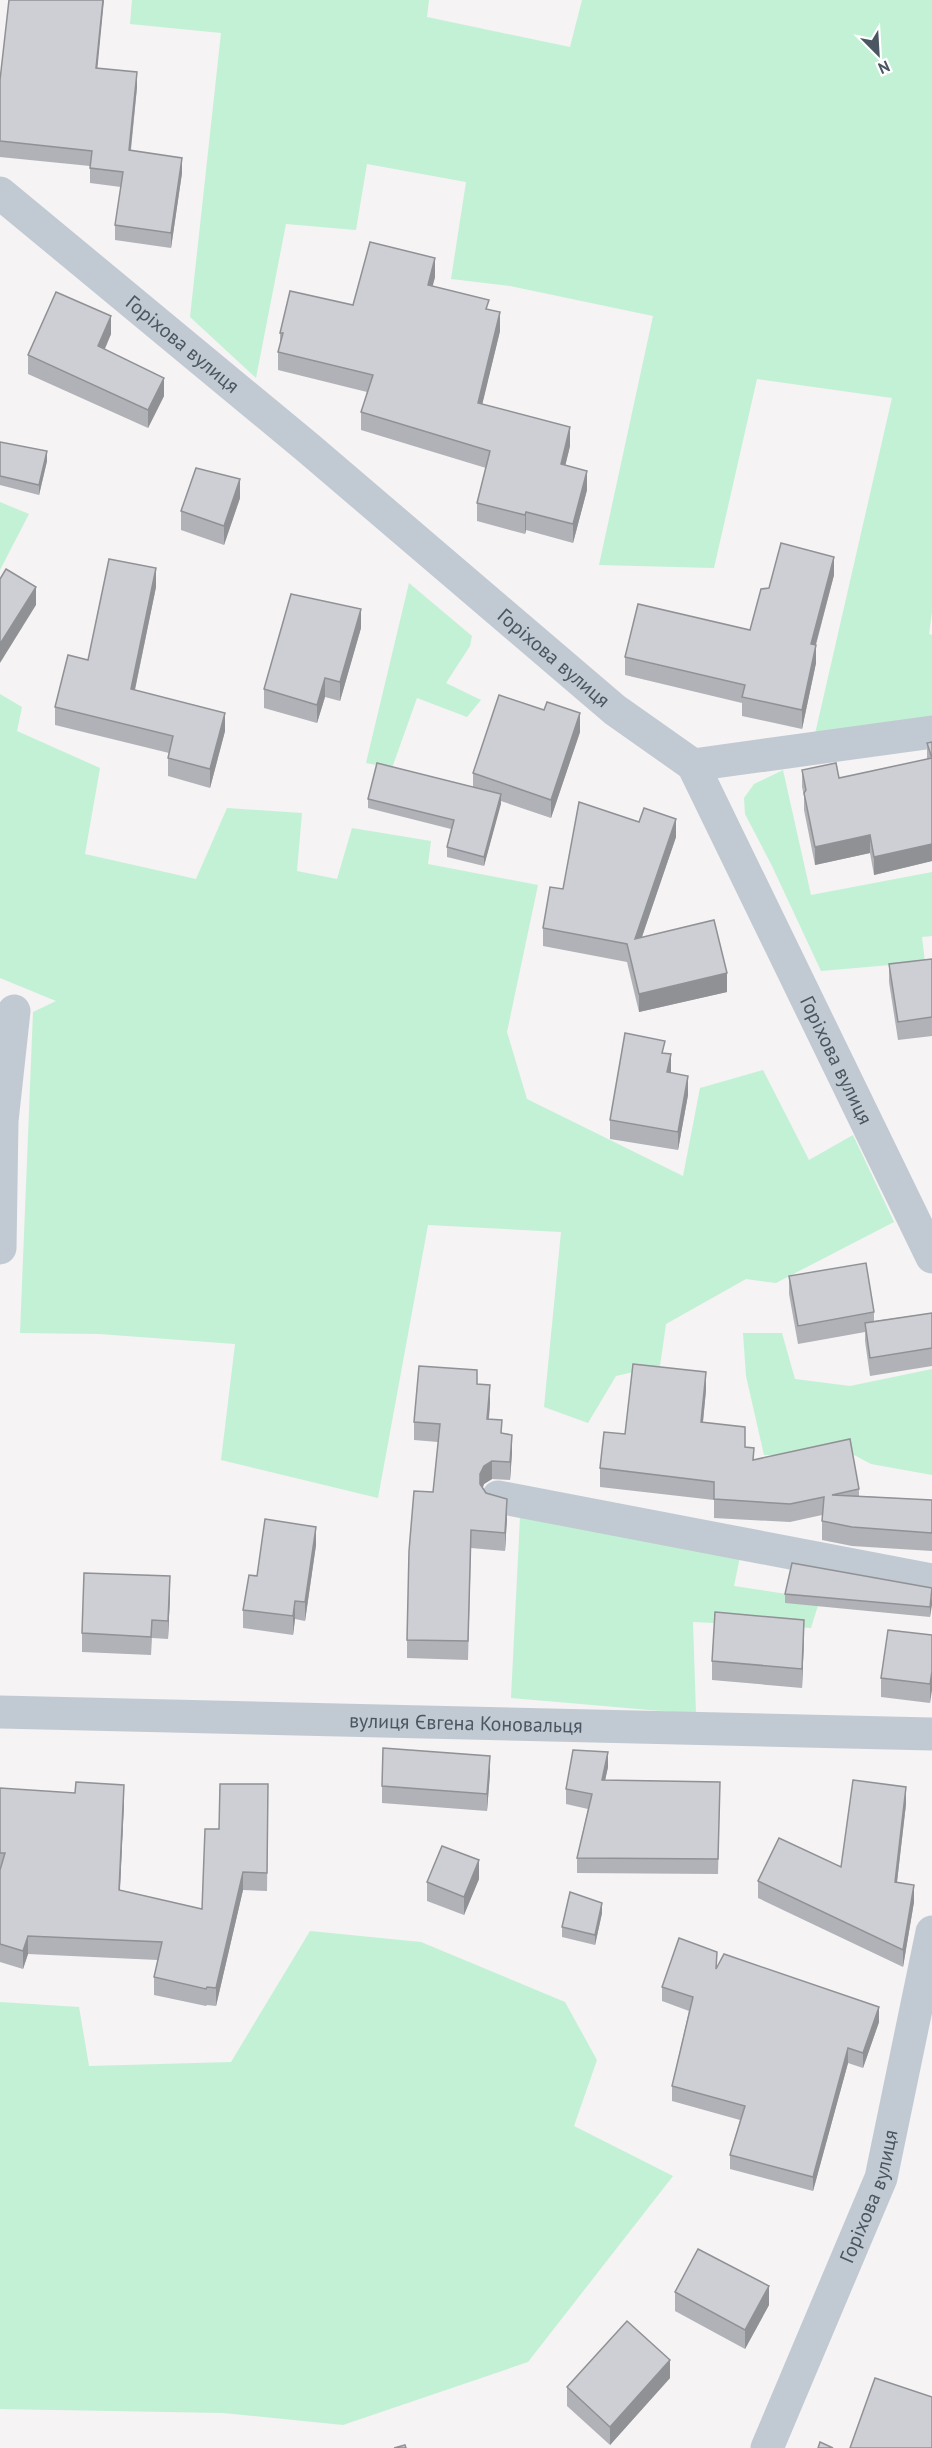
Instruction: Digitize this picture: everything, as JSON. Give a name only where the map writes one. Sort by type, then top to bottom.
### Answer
[{"type":"street","name":"Горіхова вулиця","points":[[0,193],[298,440],[607,703],[693,765],[932,1257]]},
{"type":"street","points":[[693,765],[932,732]]},
{"type":"street","points":[[0,1248],[2,1121],[14,1011]]},
{"type":"street","points":[[498,1497],[932,1580]]},
{"type":"street","name":"вулиця Євгена Коновальця","points":[[0,1712],[932,1734]]},
{"type":"street","name":"Горіхова вулиця","points":[[767,2448],[881,2178],[932,1932]]},
{"type":"green space","points":[[132,0],[429,0],[427,17],[570,47],[582,0],[932,0],[932,612],[929,634],[932,635],[932,722],[815,734],[892,398],[757,379],[714,568],[599,565],[653,316],[510,286],[451,279],[466,182],[367,164],[356,230],[286,224],[256,378],[190,317],[221,33],[130,24]]},
{"type":"green space","points":[[0,502],[29,514],[0,570]]},
{"type":"green space","points":[[409,583],[472,636],[470,646],[446,683],[481,700],[467,717],[417,698],[392,768],[366,763]]},
{"type":"green space","points":[[0,694],[22,707],[17,731],[100,768],[85,854],[196,879],[227,808],[302,813],[297,871],[337,879],[352,828],[431,841],[428,864],[538,885],[507,1032],[527,1099],[683,1176],[700,1088],[763,1070],[809,1160],[853,1135],[894,1222],[776,1283],[746,1279],[666,1324],[660,1366],[616,1376],[588,1423],[544,1407],[561,1232],[428,1225],[378,1498],[221,1460],[235,1344],[99,1334],[20,1333],[33,1012],[56,1001],[0,978]]},
{"type":"green space","points":[[783,770],[811,895],[932,872],[932,936],[922,937],[925,962],[821,971],[745,814],[744,798],[754,784]]},
{"type":"green space","points":[[743,1333],[782,1333],[795,1379],[850,1386],[932,1369],[932,1475],[871,1464],[854,1455],[764,1455],[746,1376]]},
{"type":"green space","points":[[520,1517],[741,1552],[734,1586],[820,1599],[811,1628],[693,1622],[696,1714],[511,1698]]},
{"type":"green space","points":[[310,1931],[421,1942],[565,2002],[597,2060],[574,2126],[673,2176],[528,2362],[343,2425],[223,2413],[0,2409],[0,2002],[79,2007],[89,2066],[231,2062]]},
{"type":"building","points":[[9,0],[103,0],[96,68],[137,72],[129,150],[182,158],[171,233],[115,225],[123,172],[90,168],[92,151],[0,141],[0,80]]},
{"type":"building","points":[[370,242],[435,258],[428,285],[489,300],[486,309],[500,312],[478,403],[570,427],[561,464],[587,471],[573,524],[477,503],[490,451],[361,412],[373,375],[278,352],[290,291],[353,305]]},
{"type":"building","points":[[56,292],[111,316],[98,346],[164,378],[148,410],[28,355]]},
{"type":"building","points":[[0,442],[47,451],[39,485],[0,476]]},
{"type":"building","points":[[196,468],[240,479],[224,526],[181,511]]},
{"type":"building","points":[[781,543],[834,557],[811,644],[816,645],[802,710],[742,697],[745,685],[625,657],[638,604],[750,630],[761,589],[769,588]]},
{"type":"building","points":[[109,559],[156,568],[131,689],[225,713],[210,769],[168,758],[173,736],[55,707],[68,655],[88,660]]},
{"type":"building","points":[[6,569],[36,587],[0,644],[0,579]]},
{"type":"building","points":[[291,594],[361,609],[340,682],[325,678],[317,705],[264,689]]},
{"type":"building","points":[[499,695],[544,710],[547,702],[580,713],[551,800],[473,773]]},
{"type":"building","points":[[932,742],[932,758],[927,743]]},
{"type":"building","points":[[932,758],[932,844],[874,857],[870,835],[815,847],[804,793],[806,790],[802,770],[836,763],[839,778]]},
{"type":"building","points":[[377,763],[501,794],[484,857],[447,847],[454,820],[368,799]]},
{"type":"building","points":[[579,802],[639,822],[644,808],[676,819],[635,939],[714,920],[727,973],[639,994],[627,944],[543,928],[550,887],[563,889]]},
{"type":"building","points":[[932,959],[932,1017],[898,1022],[889,964]]},
{"type":"building","points":[[625,1033],[665,1041],[662,1053],[671,1054],[667,1072],[688,1076],[678,1132],[610,1120]]},
{"type":"building","points":[[866,1263],[874,1312],[798,1326],[789,1276]]},
{"type":"building","points":[[932,1313],[932,1348],[870,1358],[865,1323]]},
{"type":"building","points":[[633,1364],[706,1372],[701,1422],[745,1427],[745,1447],[754,1448],[753,1460],[850,1439],[859,1489],[832,1495],[932,1500],[932,1533],[852,1527],[822,1521],[824,1497],[790,1504],[714,1499],[714,1482],[600,1468],[604,1432],[625,1434]]},
{"type":"building","points":[[419,1366],[477,1370],[477,1384],[490,1385],[487,1419],[502,1420],[501,1433],[512,1435],[510,1462],[492,1461],[484,1466],[480,1474],[480,1484],[486,1493],[507,1499],[505,1533],[471,1530],[468,1641],[407,1640],[409,1551],[414,1491],[433,1492],[440,1424],[414,1422]]},
{"type":"building","points":[[265,1519],[316,1527],[305,1602],[295,1601],[293,1616],[243,1610],[249,1575],[257,1576]]},
{"type":"building","points":[[792,1563],[932,1588],[930,1607],[785,1594]]},
{"type":"building","points":[[84,1573],[170,1576],[168,1621],[152,1620],[151,1637],[82,1633]]},
{"type":"building","points":[[715,1612],[804,1620],[802,1669],[712,1661]]},
{"type":"building","points":[[888,1630],[932,1635],[930,1684],[881,1678]]},
{"type":"building","points":[[383,1748],[490,1756],[487,1794],[382,1786]]},
{"type":"building","points":[[573,1750],[608,1752],[602,1780],[720,1782],[718,1859],[577,1858],[592,1794],[566,1789]]},
{"type":"building","points":[[853,1780],[906,1787],[895,1882],[914,1885],[903,1950],[758,1881],[779,1838],[841,1867]]},
{"type":"building","points":[[76,1782],[124,1785],[119,1890],[202,1909],[205,1829],[219,1829],[220,1784],[268,1784],[267,1873],[243,1872],[216,1988],[207,1987],[206,1989],[154,1977],[162,1942],[28,1936],[23,1951],[0,1944],[0,1870],[5,1853],[0,1853],[0,1788],[75,1793]]},
{"type":"building","points":[[442,1846],[479,1860],[464,1897],[427,1882]]},
{"type":"building","points":[[570,1892],[602,1903],[595,1935],[562,1927]]},
{"type":"building","points":[[679,1938],[717,1952],[716,1969],[724,1954],[879,2007],[863,2053],[848,2048],[813,2177],[730,2155],[745,2106],[672,2086],[693,1997],[662,1987]]},
{"type":"building","points":[[698,2249],[769,2286],[745,2330],[675,2292]]},
{"type":"building","points":[[627,2321],[670,2360],[610,2427],[567,2387]]},
{"type":"building","points":[[875,2378],[932,2397],[932,2448],[850,2448]]},
{"type":"building","points":[[820,2442],[833,2448],[818,2448]]}]
